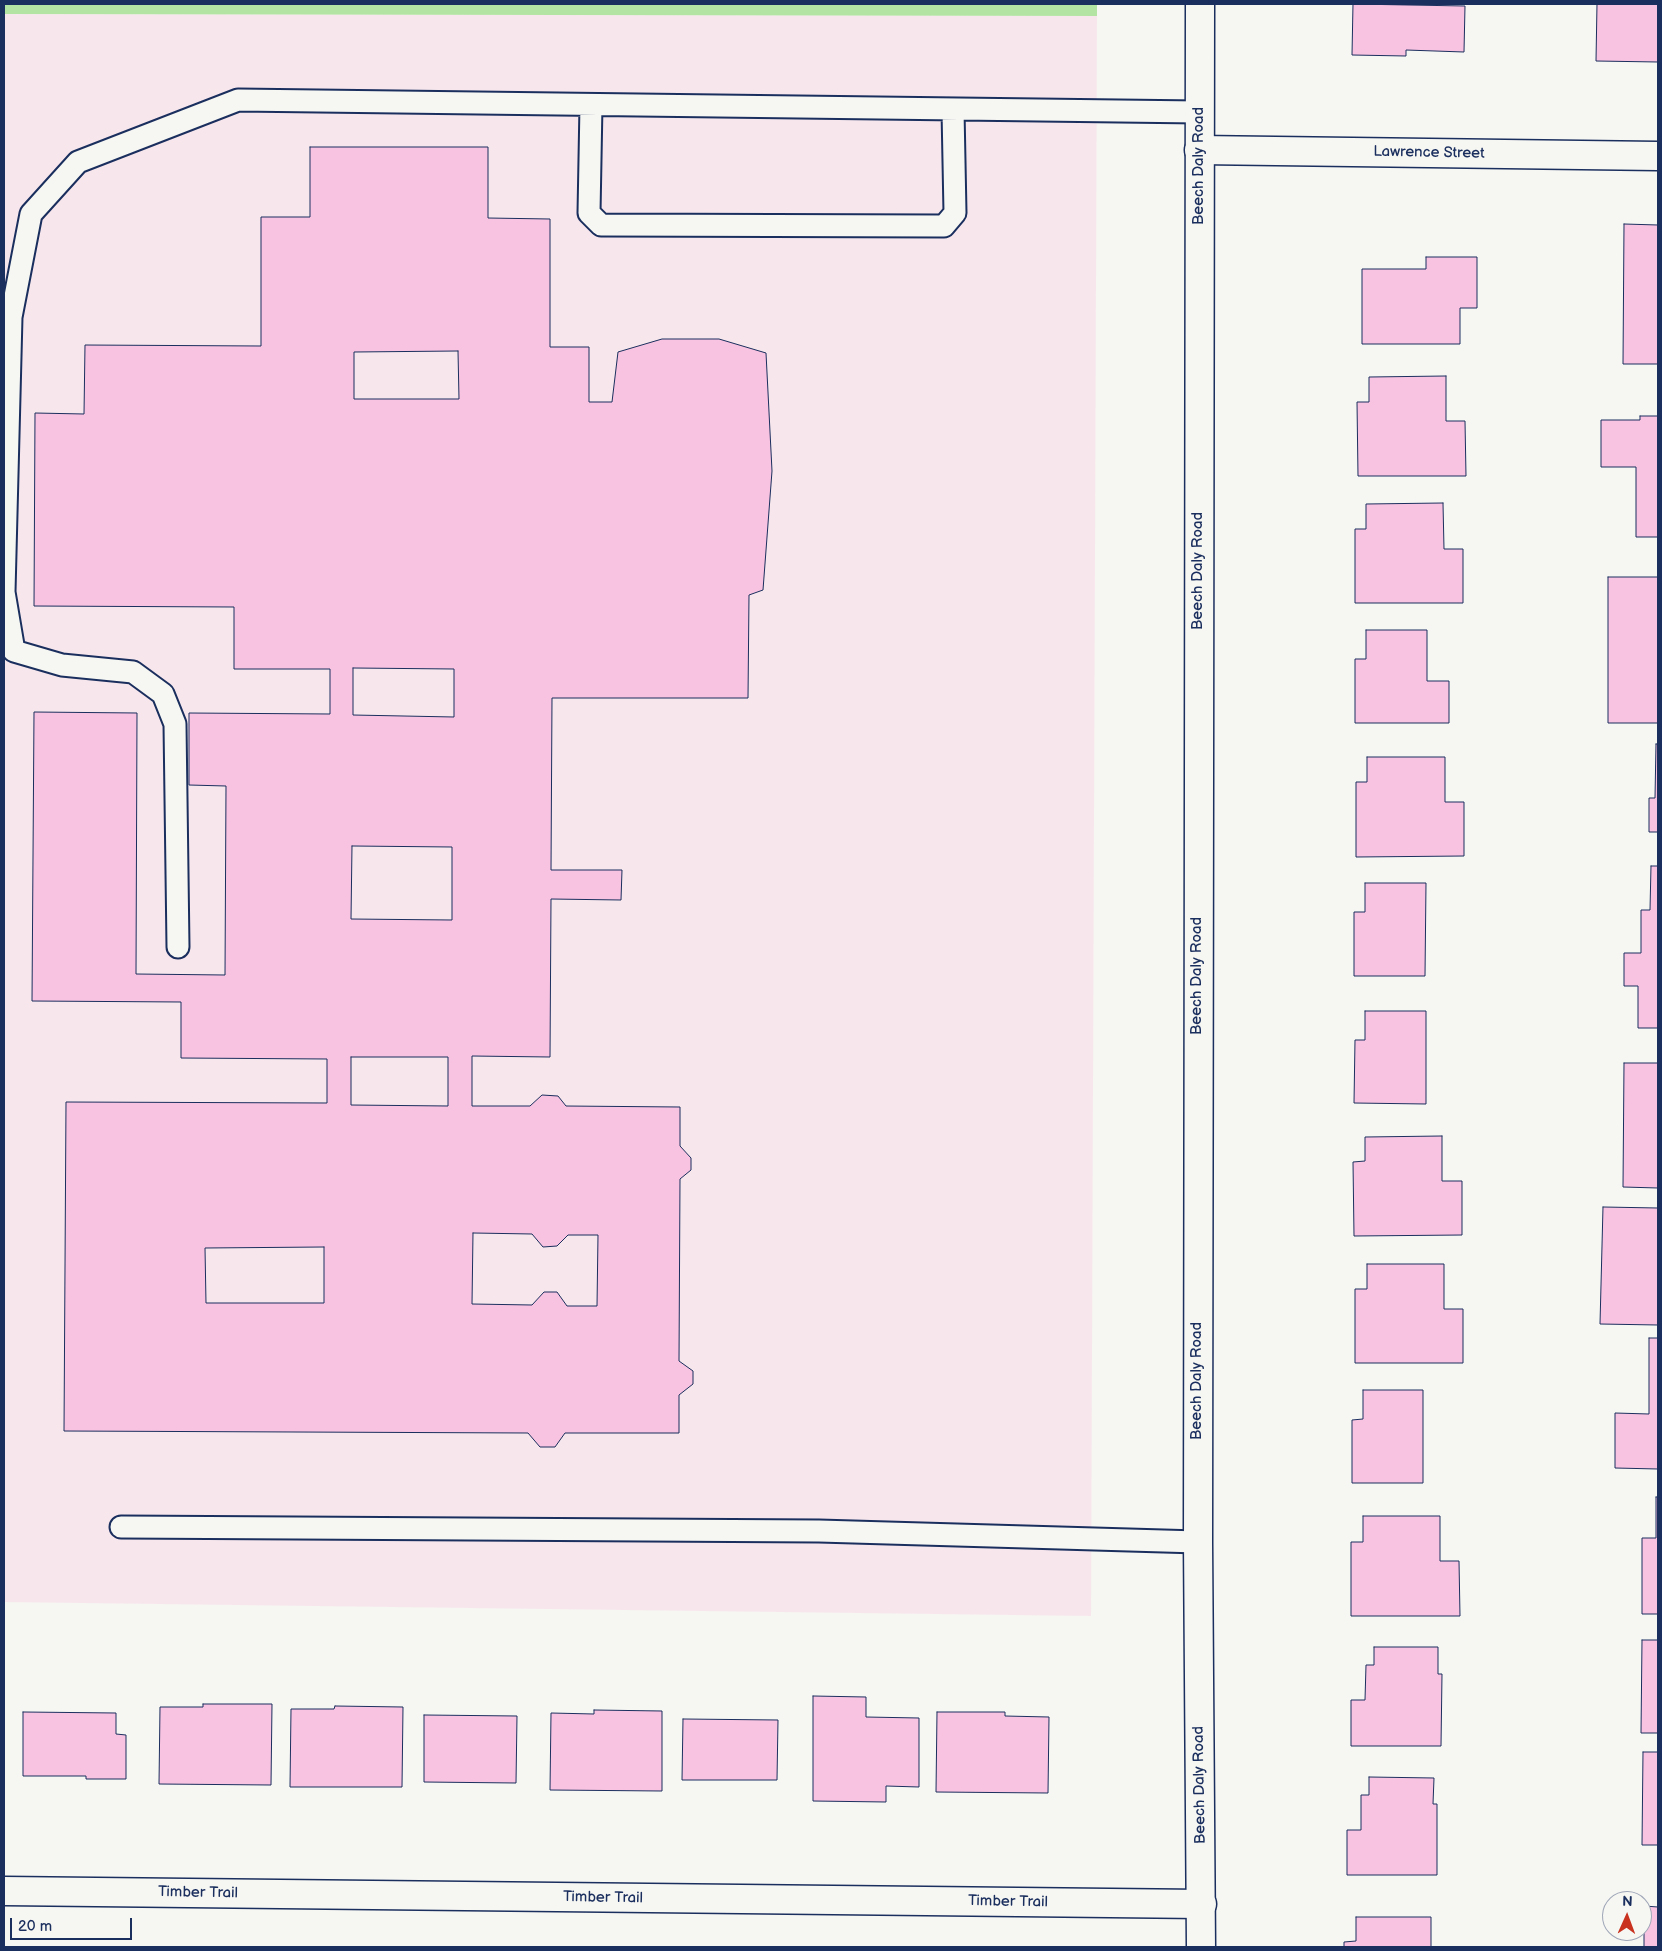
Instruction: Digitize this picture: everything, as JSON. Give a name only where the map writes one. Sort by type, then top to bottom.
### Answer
[{"type":"main road","name":"Beech Daly Road","points":[[1200,4],[1198,1542],[1201,1947]]},
{"type":"main road","name":"Lawrence Street","points":[[1199,150],[1658,156]]},
{"type":"main road","name":"Timber Trail","points":[[4,1891],[1202,1904]]},
{"type":"lane","points":[[178,947],[175,724],[163,694],[133,672],[62,665],[14,651],[4,592],[11,317],[31,214],[78,162],[238,100],[1199,112]]},
{"type":"lane","points":[[591,105],[589,213],[601,225],[944,226],[955,213],[953,110]]},
{"type":"lane","points":[[121,1527],[819,1531],[1198,1542]]},
{"type":"shaded area","points":[[4,14],[1097,16],[1091,1616],[4,1602]]},
{"type":"green space","points":[[4,4],[1097,4],[1097,16],[4,14]]},
{"type":"building","points":[[1353,4],[1465,6],[1464,52],[1406,50],[1406,56],[1352,55]]},
{"type":"building","points":[[1597,4],[1658,4],[1658,62],[1596,61]]},
{"type":"building","points":[[310,147],[488,147],[488,218],[550,219],[550,347],[589,347],[589,402],[612,402],[618,352],[662,339],[719,339],[766,353],[772,471],[763,590],[749,595],[748,698],[552,698],[551,870],[622,870],[621,900],[551,899],[550,1057],[472,1056],[472,1106],[530,1106],[542,1095],[558,1096],[566,1106],[680,1107],[680,1146],[691,1158],[691,1170],[680,1179],[679,1361],[693,1371],[693,1384],[679,1395],[679,1433],[565,1433],[555,1447],[540,1447],[528,1433],[64,1431],[66,1102],[327,1103],[327,1059],[181,1058],[181,1002],[32,1001],[34,712],[137,713],[136,974],[225,975],[226,786],[189,785],[189,713],[330,714],[330,669],[234,669],[234,607],[34,606],[35,413],[84,414],[85,345],[261,346],[261,217],[310,217]],"holes":[[[458,351],[459,399],[354,399],[354,352]],[[353,668],[454,669],[454,717],[353,715]],[[352,846],[452,847],[452,920],[351,919]],[[351,1057],[448,1057],[448,1106],[351,1105]],[[473,1233],[532,1234],[543,1247],[557,1246],[568,1235],[598,1235],[597,1306],[567,1306],[557,1292],[544,1292],[532,1305],[472,1304]],[[324,1247],[324,1303],[206,1303],[205,1248]]]},
{"type":"building","points":[[1624,224],[1658,225],[1658,364],[1623,364]]},
{"type":"building","points":[[1426,257],[1477,257],[1477,308],[1460,308],[1460,344],[1362,344],[1362,269],[1426,269]]},
{"type":"building","points":[[1446,376],[1446,421],[1465,421],[1466,476],[1358,476],[1357,402],[1369,402],[1369,377]]},
{"type":"building","points":[[1640,416],[1658,416],[1658,537],[1636,537],[1636,467],[1601,467],[1601,420],[1640,420]]},
{"type":"building","points":[[1443,503],[1444,549],[1463,549],[1463,603],[1355,603],[1355,529],[1366,529],[1366,504]]},
{"type":"building","points":[[1608,577],[1658,577],[1658,723],[1608,723]]},
{"type":"building","points":[[1366,630],[1427,630],[1427,681],[1449,681],[1449,723],[1355,723],[1355,659],[1366,659]]},
{"type":"building","points":[[1656,744],[1658,744],[1658,832],[1649,832],[1649,798],[1655,798]]},
{"type":"building","points":[[1367,757],[1445,757],[1445,802],[1464,802],[1464,856],[1356,857],[1356,782],[1367,782]]},
{"type":"building","points":[[1651,866],[1658,866],[1658,1028],[1638,1028],[1638,986],[1624,986],[1624,953],[1641,953],[1641,910],[1650,910]]},
{"type":"building","points":[[1365,883],[1426,883],[1425,976],[1354,976],[1354,912],[1365,912]]},
{"type":"building","points":[[1365,1011],[1426,1011],[1426,1104],[1354,1103],[1355,1040],[1365,1040]]},
{"type":"building","points":[[1624,1063],[1658,1063],[1658,1188],[1623,1187]]},
{"type":"building","points":[[1442,1136],[1442,1181],[1462,1181],[1462,1235],[1354,1236],[1353,1162],[1365,1161],[1365,1137]]},
{"type":"building","points":[[1603,1207],[1658,1208],[1658,1325],[1600,1324]]},
{"type":"building","points":[[1367,1264],[1444,1264],[1444,1309],[1463,1309],[1463,1363],[1355,1363],[1355,1289],[1367,1289]]},
{"type":"building","points":[[1649,1338],[1658,1338],[1658,1469],[1615,1468],[1615,1413],[1649,1414]]},
{"type":"building","points":[[1363,1390],[1423,1390],[1423,1483],[1352,1483],[1352,1420],[1363,1419]]},
{"type":"building","points":[[1656,1497],[1658,1497],[1658,1614],[1642,1614],[1642,1538],[1656,1538]]},
{"type":"building","points":[[1363,1516],[1440,1516],[1440,1561],[1459,1561],[1460,1616],[1351,1616],[1351,1542],[1363,1542]]},
{"type":"building","points":[[1642,1640],[1658,1640],[1658,1733],[1641,1733]]},
{"type":"building","points":[[1374,1647],[1438,1647],[1438,1674],[1442,1674],[1441,1746],[1351,1746],[1351,1700],[1365,1700],[1366,1665],[1374,1665]]},
{"type":"building","points":[[813,1696],[866,1697],[866,1717],[919,1718],[919,1787],[886,1786],[886,1802],[813,1801]]},
{"type":"building","points":[[203,1704],[272,1704],[271,1785],[159,1784],[160,1707],[203,1707]]},
{"type":"building","points":[[335,1706],[403,1707],[402,1787],[290,1787],[291,1709],[334,1709]]},
{"type":"building","points":[[594,1710],[662,1711],[662,1791],[550,1790],[551,1713],[594,1714]]},
{"type":"building","points":[[23,1712],[116,1713],[116,1734],[126,1735],[126,1779],[86,1779],[86,1776],[23,1776]]},
{"type":"building","points":[[937,1712],[1005,1712],[1005,1716],[1049,1717],[1048,1793],[936,1792]]},
{"type":"building","points":[[424,1715],[517,1716],[516,1783],[424,1782]]},
{"type":"building","points":[[683,1719],[778,1720],[777,1780],[682,1780]]},
{"type":"building","points":[[1643,1752],[1658,1752],[1658,1845],[1642,1845]]},
{"type":"building","points":[[1369,1777],[1434,1778],[1433,1804],[1437,1804],[1437,1875],[1347,1875],[1347,1830],[1361,1830],[1361,1795],[1369,1795]]},
{"type":"building","points":[[1652,1907],[1658,1907],[1658,1947],[1644,1947],[1644,1941],[1652,1941]]},
{"type":"building","points":[[1356,1917],[1431,1917],[1431,1947],[1344,1947],[1344,1942],[1356,1941]]}]
